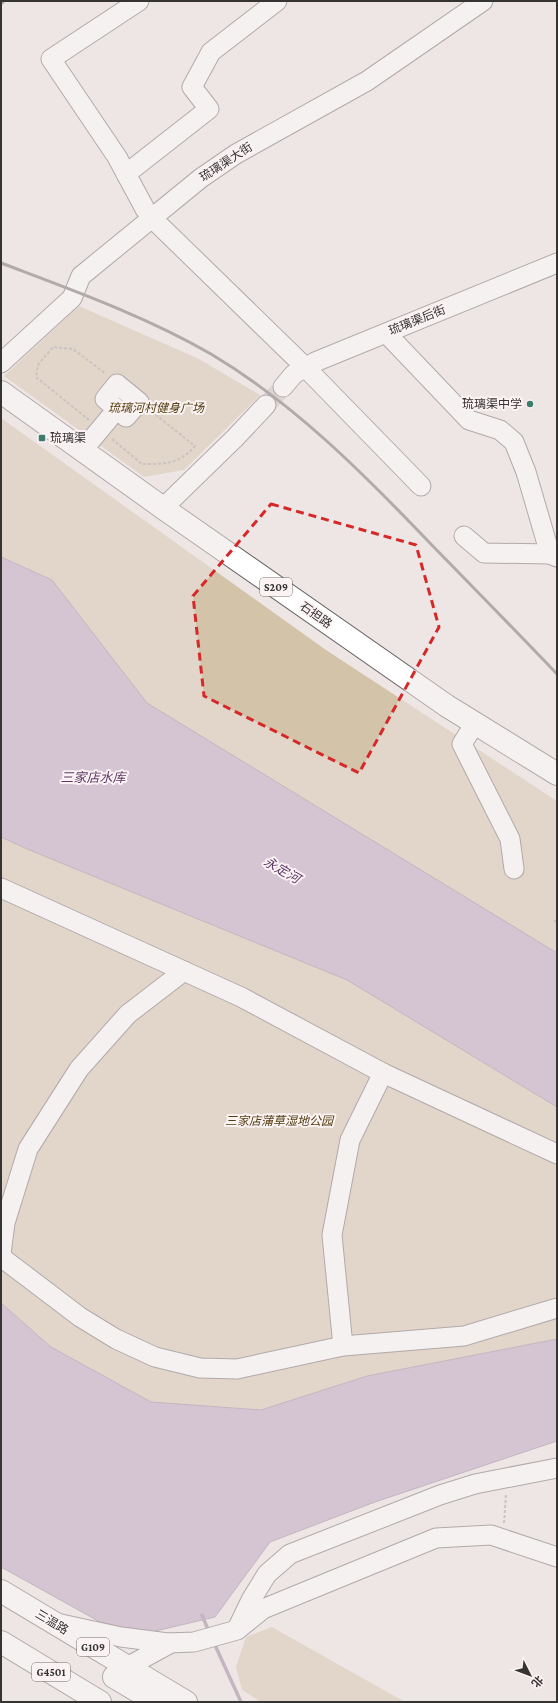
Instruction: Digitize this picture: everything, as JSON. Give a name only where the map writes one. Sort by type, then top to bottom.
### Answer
[{"type":"main road","name":"石担路","points":[[1,392],[82,451],[447,706],[557,774]]},
{"type":"main road","name":"三温路","points":[[1,1591],[186,1702]]},
{"type":"main road","name":"G4501","points":[[1,1608],[156,1702]]},
{"type":"main road","name":"G4501","points":[[1,1642],[100,1702]]},
{"type":"street","points":[[139,1],[52,59],[118,157],[126,174],[149,213],[305,367],[420,486]]},
{"type":"street","points":[[126,174],[208,109],[192,88],[211,52],[277,1]]},
{"type":"street","name":"琉璃渠大街","points":[[1,363],[72,298],[81,276],[149,213],[236,154],[367,81],[484,1]]},
{"type":"street","name":"琉璃渠后街","points":[[283,387],[294,374],[305,367],[557,263]]},
{"type":"street","points":[[386,333],[469,420],[500,430],[514,442],[526,472],[553,555],[484,553],[464,536]]},
{"type":"street","points":[[117,384],[139,402],[126,417],[105,399],[117,384]]},
{"type":"street","points":[[163,508],[236,438],[266,405]]},
{"type":"street","points":[[82,451],[117,409]]},
{"type":"street","points":[[475,723],[462,744],[510,839],[514,869]]},
{"type":"street","points":[[1,888],[241,997],[383,1073],[557,1154]]},
{"type":"street","points":[[1,1254],[5,1223],[28,1148],[79,1069],[128,1014],[184,971]]},
{"type":"street","points":[[343,1346],[332,1235],[350,1140],[383,1073]]},
{"type":"street","points":[[1,1257],[80,1317],[116,1338],[155,1356],[200,1368],[237,1369],[343,1346],[464,1336],[557,1308]]},
{"type":"street","points":[[229,1632],[267,1574],[290,1554],[440,1495],[475,1484],[557,1468]]},
{"type":"street","points":[[52,1622],[121,1637],[171,1643],[194,1642],[229,1632],[263,1609],[436,1538],[491,1536],[557,1557]]},
{"type":"street","points":[[127,1667],[171,1643]]},
{"type":"path","points":[[117,384],[73,349],[53,347],[38,365],[36,377],[142,464],[164,464],[186,456],[195,446],[139,402]]},
{"type":"path","points":[[554,920],[557,923]]},
{"type":"path","points":[[503,1539],[506,1494],[517,1475]]},
{"type":"highlighted area","points":[[271,504],[416,545],[439,627],[359,773],[204,696],[193,596]]},
{"type":"green space","name":"琉璃河村健身广场","points":[[79,306],[199,359],[260,395],[184,470],[144,477],[4,376]]},
{"type":"green space","name":"三家店蒲草湿地公园","points":[[1,418],[326,650],[557,801],[557,1441],[375,1502],[270,1542],[215,1617],[100,1622],[1,1567]]},
{"type":"green space","points":[[272,1627],[405,1702],[261,1702],[242,1690],[236,1667],[246,1637]]},
{"type":"water","name":"三家店水库","points":[[1,557],[52,580],[147,703],[557,953],[557,1107],[347,980],[1,837]]},
{"type":"water","points":[[1,1303],[51,1347],[151,1402],[261,1410],[367,1376],[557,1339],[557,1441],[375,1502],[270,1542],[215,1617],[147,1633],[100,1622],[1,1567]]},
{"type":"waterway","points":[[202,1615],[209,1632]]},
{"type":"waterway","points":[[214,1643],[241,1702]]},
{"type":"tunnel","points":[[266,405],[283,387]]},
{"type":"railway","points":[[1,4],[4,1]]},
{"type":"railway","points":[[1,263],[108,304],[186,340],[241,373],[270,394],[298,416],[377,489],[557,674]]},
{"type":"place","name":"琉璃渠中学","points":[[530,404]]},
{"type":"place","name":"琉璃渠","points":[[42,438]]},
{"type":"water label","name":"永定河","points":[[282,870]]}]
